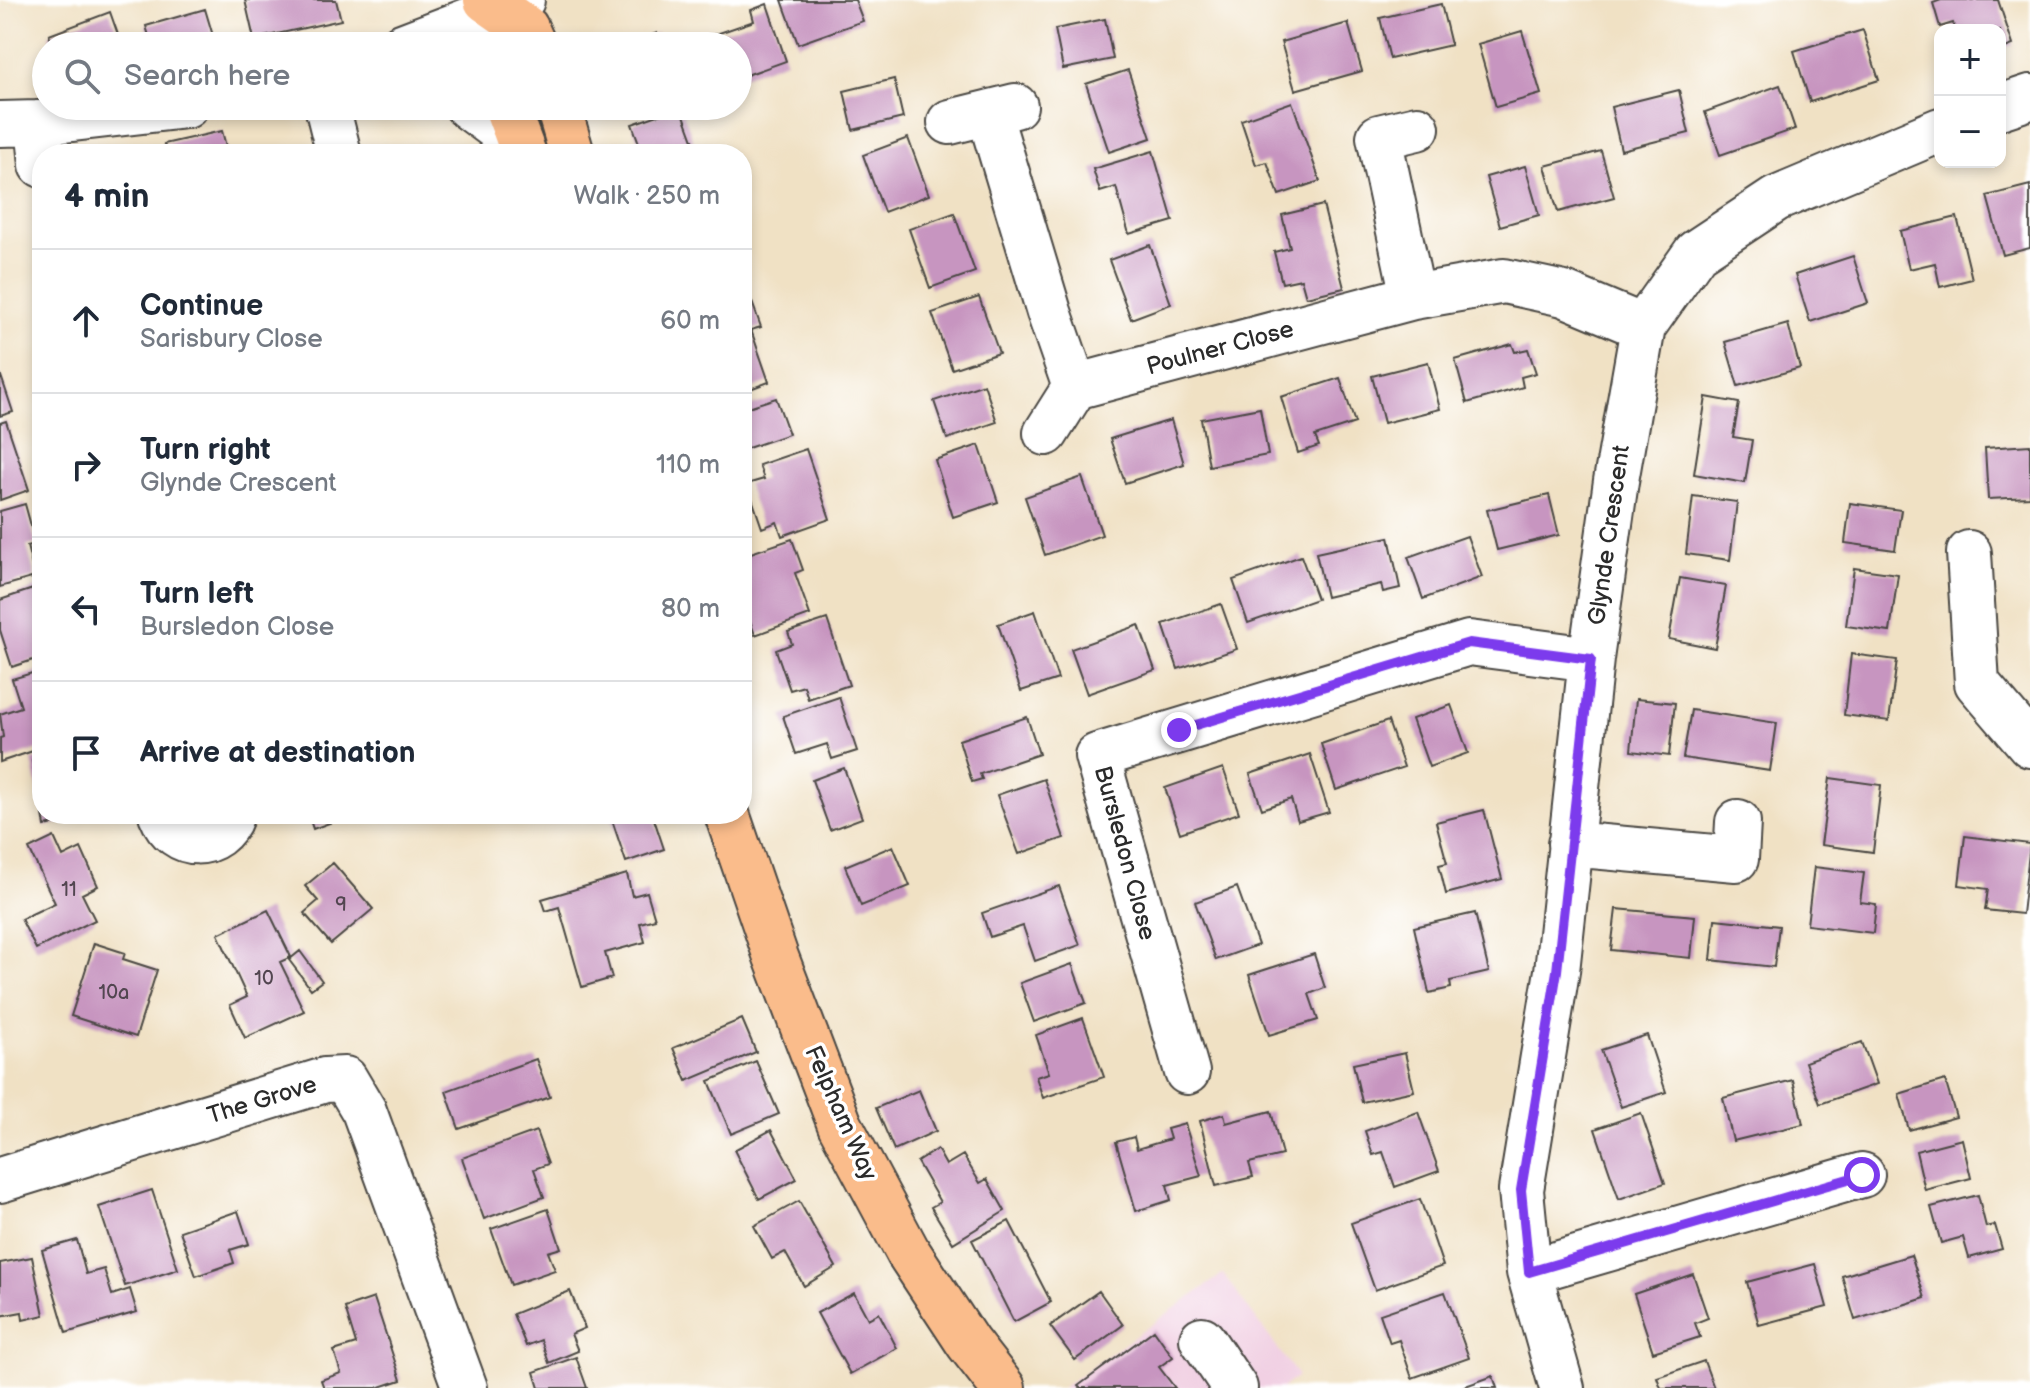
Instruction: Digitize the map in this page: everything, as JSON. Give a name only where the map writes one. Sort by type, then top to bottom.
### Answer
[{"type":"main road","points":[[499,11],[528,32]]},
{"type":"main road","points":[[511,120],[519,144]]},
{"type":"main road","points":[[562,120],[569,144]]},
{"type":"main road","name":"Felpham Way","points":[[730,824],[776,957],[840,1125],[908,1252],[968,1343],[1003,1388]]},
{"type":"street","points":[[441,32],[499,11]]},
{"type":"street","points":[[2006,105],[2030,97]]},
{"type":"street","points":[[985,114],[1075,387],[1046,433]]},
{"type":"street","points":[[32,147],[19,123],[48,120]]},
{"type":"street","points":[[330,120],[336,144]]},
{"type":"street","points":[[486,120],[512,144]]},
{"type":"street","points":[[1398,132],[1413,297]]},
{"type":"street","name":"Glynde Crescent","points":[[1562,1388],[1529,1272],[1521,1190],[1557,971],[1591,659],[1616,481],[1643,327],[1696,252],[1776,199],[1934,133]]},
{"type":"street","name":"Poulner Close","points":[[1075,387],[1413,297],[1504,281],[1564,294],[1643,327]]},
{"type":"street","points":[[1969,553],[1977,683],[2030,745]]},
{"type":"street","name":"Bursledon Close","points":[[1187,1072],[1097,756],[1469,643],[1591,659]]},
{"type":"street","points":[[1570,844],[1736,859],[1738,822]]},
{"type":"street","points":[[167,824],[174,835],[198,842],[221,833],[226,824]]},
{"type":"street","name":"The Grove","points":[[0,1180],[325,1080],[345,1079],[364,1111],[465,1388]]},
{"type":"street","points":[[1529,1272],[1862,1175]]},
{"type":"street","points":[[1202,1339],[1235,1388]]},
{"type":"shaded area","points":[[1223,1274],[1298,1376],[1282,1388],[1062,1388]]},
{"type":"building","points":[[245,0],[336,0],[341,20],[286,32],[252,32]]},
{"type":"building","points":[[782,0],[855,0],[863,21],[798,44]]},
{"type":"building","points":[[1941,0],[1998,0],[2006,24],[1939,24],[1933,3]]},
{"type":"building","points":[[767,4],[786,61],[752,73],[752,32],[722,32],[754,21],[751,10]]},
{"type":"building","points":[[1441,4],[1451,45],[1390,59],[1380,18]]},
{"type":"building","points":[[205,9],[212,32],[148,32],[146,26]]},
{"type":"building","points":[[110,12],[117,32],[57,32]]},
{"type":"building","points":[[1105,19],[1113,59],[1063,69],[1055,29]]},
{"type":"building","points":[[1348,23],[1362,71],[1295,90],[1281,42]]},
{"type":"building","points":[[2006,24],[2013,45],[2006,48]]},
{"type":"building","points":[[1863,30],[1879,80],[1810,102],[1794,51]]},
{"type":"building","points":[[1522,31],[1541,94],[1496,107],[1478,44]]},
{"type":"building","points":[[1128,70],[1151,138],[1109,152],[1086,84]]},
{"type":"building","points":[[894,79],[903,118],[853,130],[844,91]]},
{"type":"building","points":[[1780,85],[1795,129],[1720,155],[1705,112]]},
{"type":"building","points":[[1679,90],[1689,133],[1621,150],[1611,107]]},
{"type":"building","points":[[1292,102],[1320,181],[1279,195],[1267,162],[1256,165],[1241,120]]},
{"type":"building","points":[[644,120],[686,120],[695,144],[639,144],[632,124]]},
{"type":"building","points":[[222,131],[225,144],[164,144]]},
{"type":"building","points":[[908,138],[929,195],[884,212],[863,155]]},
{"type":"building","points":[[1153,151],[1173,221],[1129,234],[1116,187],[1100,192],[1093,169]]},
{"type":"building","points":[[1601,151],[1614,197],[1558,212],[1545,166]]},
{"type":"building","points":[[1525,166],[1539,215],[1500,226],[1486,177]]},
{"type":"building","points":[[2030,185],[2030,248],[2003,255],[1987,196]]},
{"type":"building","points":[[1323,205],[1344,288],[1306,297],[1301,279],[1282,283],[1274,252],[1290,248],[1282,215]]},
{"type":"building","points":[[954,213],[975,272],[930,288],[909,229]]},
{"type":"building","points":[[1957,217],[1972,279],[1940,287],[1935,263],[1909,269],[1900,231]]},
{"type":"building","points":[[1150,245],[1171,304],[1131,319],[1109,260]]},
{"type":"building","points":[[1853,256],[1868,303],[1810,322],[1795,275]]},
{"type":"building","points":[[979,297],[999,353],[952,369],[932,313]]},
{"type":"building","points":[[752,302],[761,327],[752,330]]},
{"type":"building","points":[[1788,324],[1800,368],[1738,386],[1725,342]]},
{"type":"building","points":[[752,333],[769,382],[752,388]]},
{"type":"building","points":[[1512,344],[1515,352],[1528,349],[1536,373],[1521,377],[1523,387],[1467,403],[1455,360]]},
{"type":"building","points":[[1428,362],[1440,409],[1384,423],[1372,376]]},
{"type":"building","points":[[0,373],[13,412],[0,416]]},
{"type":"building","points":[[1340,378],[1355,423],[1315,436],[1319,446],[1298,453],[1281,397]]},
{"type":"building","points":[[984,384],[997,422],[947,439],[934,401]]},
{"type":"building","points":[[1706,397],[1739,403],[1733,437],[1752,440],[1745,483],[1694,474]]},
{"type":"building","points":[[776,398],[789,434],[752,447],[752,406]]},
{"type":"building","points":[[1260,408],[1268,455],[1209,466],[1201,419]]},
{"type":"building","points":[[1171,420],[1184,464],[1125,483],[1110,439]]},
{"type":"building","points":[[6,421],[29,490],[0,500],[0,423]]},
{"type":"building","points":[[979,445],[998,502],[953,517],[935,460]]},
{"type":"building","points":[[2030,445],[2030,497],[1988,499],[1985,448]]},
{"type":"building","points":[[806,449],[830,519],[782,536],[777,522],[762,528],[752,499],[752,483],[764,479],[759,465]]},
{"type":"building","points":[[1082,477],[1102,535],[1045,555],[1025,497]]},
{"type":"building","points":[[1549,495],[1559,535],[1497,550],[1487,510]]},
{"type":"building","points":[[1693,496],[1737,502],[1730,560],[1686,554]]},
{"type":"building","points":[[1850,503],[1901,510],[1895,550],[1845,543]]},
{"type":"building","points":[[25,504],[32,529],[32,545],[27,546],[32,578],[0,587],[0,511]]},
{"type":"building","points":[[1467,536],[1482,577],[1423,599],[1408,557]]},
{"type":"building","points":[[1389,537],[1400,588],[1383,592],[1381,584],[1326,597],[1316,553]]},
{"type":"building","points":[[792,539],[803,570],[795,573],[810,615],[755,635],[752,626],[752,553]]},
{"type":"building","points":[[1301,556],[1317,599],[1248,623],[1233,580]]},
{"type":"building","points":[[1854,568],[1898,574],[1890,632],[1846,626]]},
{"type":"building","points":[[1680,578],[1726,586],[1715,648],[1669,639]]},
{"type":"building","points":[[32,589],[32,660],[12,667],[0,630],[0,600]]},
{"type":"building","points":[[1221,604],[1237,649],[1178,669],[1163,624]]},
{"type":"building","points":[[1035,611],[1058,679],[1021,691],[998,624]]},
{"type":"building","points":[[827,619],[849,685],[808,699],[804,686],[790,690],[776,650],[792,644],[788,632]]},
{"type":"building","points":[[1139,625],[1155,670],[1087,694],[1071,649]]},
{"type":"building","points":[[1851,654],[1897,660],[1889,721],[1844,715]]},
{"type":"building","points":[[32,673],[32,751],[0,762],[0,738],[3,737],[0,714],[21,707],[12,679]]},
{"type":"building","points":[[839,697],[857,751],[832,759],[827,744],[796,754],[783,716]]},
{"type":"building","points":[[1636,699],[1675,703],[1669,756],[1631,751]]},
{"type":"building","points":[[1451,705],[1468,753],[1429,767],[1412,719]]},
{"type":"building","points":[[1691,710],[1777,723],[1770,771],[1683,758]]},
{"type":"building","points":[[1027,717],[1039,754],[980,774],[982,779],[972,782],[959,740]]},
{"type":"building","points":[[1388,721],[1404,767],[1336,790],[1321,744]]},
{"type":"building","points":[[1310,754],[1329,812],[1298,821],[1291,799],[1262,809],[1250,774]]},
{"type":"building","points":[[844,768],[862,818],[830,830],[812,780]]},
{"type":"building","points":[[1223,768],[1239,813],[1180,833],[1165,788]]},
{"type":"building","points":[[1830,778],[1881,785],[1873,852],[1821,845]]},
{"type":"building","points":[[1044,779],[1064,838],[1019,854],[997,795]]},
{"type":"building","points":[[1484,810],[1502,879],[1446,894],[1439,865],[1447,863],[1436,822]]},
{"type":"building","points":[[613,824],[656,824],[664,849],[626,862]]},
{"type":"building","points":[[1965,836],[2030,844],[2022,914],[1985,910],[1988,889],[1959,885]]},
{"type":"building","points":[[54,837],[63,857],[81,848],[98,886],[82,894],[95,920],[36,949],[21,919],[55,903],[29,849]]},
{"type":"building","points":[[893,846],[910,886],[861,906],[845,866]]},
{"type":"building","points":[[333,863],[373,909],[331,944],[304,913],[318,901],[305,886]]},
{"type":"building","points":[[1814,867],[1864,873],[1860,902],[1876,904],[1873,933],[1807,925]]},
{"type":"building","points":[[627,874],[632,896],[647,892],[655,919],[640,923],[645,942],[605,953],[612,978],[582,987],[559,907],[546,911],[542,899]]},
{"type":"building","points":[[1059,886],[1080,945],[1035,961],[1023,926],[990,937],[982,913]]},
{"type":"building","points":[[1237,887],[1258,945],[1216,960],[1195,902]]},
{"type":"building","points":[[1616,909],[1695,916],[1691,958],[1611,950]]},
{"type":"building","points":[[268,910],[291,957],[280,962],[304,1011],[245,1038],[230,1005],[247,997],[218,934]]},
{"type":"building","points":[[1475,913],[1489,972],[1450,981],[1451,988],[1429,993],[1414,927]]},
{"type":"building","points":[[1715,919],[1779,926],[1774,967],[1711,960]]},
{"type":"building","points":[[94,943],[125,953],[123,959],[157,970],[136,1037],[71,1016]]},
{"type":"building","points":[[300,951],[322,981],[311,989],[289,960]]},
{"type":"building","points":[[1314,954],[1325,988],[1309,994],[1318,1020],[1269,1035],[1249,975]]},
{"type":"building","points":[[1072,964],[1086,1003],[1034,1022],[1020,983]]},
{"type":"building","points":[[1083,1018],[1104,1077],[1043,1098],[1036,1077],[1049,1073],[1036,1035]]},
{"type":"building","points":[[742,1019],[756,1052],[687,1081],[673,1048]]},
{"type":"building","points":[[1647,1035],[1666,1092],[1621,1107],[1601,1050]]},
{"type":"building","points":[[1862,1042],[1877,1084],[1820,1104],[1805,1062]]},
{"type":"building","points":[[1405,1053],[1414,1091],[1362,1102],[1353,1064]]},
{"type":"building","points":[[536,1059],[550,1097],[459,1129],[446,1091]]},
{"type":"building","points":[[756,1061],[779,1114],[731,1134],[709,1081]]},
{"type":"building","points":[[1793,1080],[1803,1124],[1733,1141],[1723,1098]]},
{"type":"building","points":[[1945,1080],[1956,1117],[1909,1130],[1899,1094]]},
{"type":"building","points":[[919,1090],[936,1131],[894,1150],[876,1108]]},
{"type":"building","points":[[1271,1111],[1282,1155],[1249,1163],[1253,1177],[1216,1186],[1200,1121],[1224,1114],[1226,1123]]},
{"type":"building","points":[[1418,1112],[1439,1171],[1395,1187],[1383,1152],[1373,1155],[1365,1131]]},
{"type":"building","points":[[1641,1113],[1665,1183],[1619,1199],[1595,1129]]},
{"type":"building","points":[[1185,1124],[1201,1176],[1167,1185],[1171,1200],[1136,1211],[1116,1142],[1134,1137],[1137,1149],[1170,1139],[1167,1129]]},
{"type":"building","points":[[771,1130],[797,1179],[759,1199],[734,1150]]},
{"type":"building","points":[[536,1131],[548,1164],[534,1169],[544,1197],[484,1219],[462,1158]]},
{"type":"building","points":[[1962,1139],[1971,1178],[1925,1190],[1916,1151]]},
{"type":"building","points":[[937,1149],[946,1165],[963,1155],[980,1183],[987,1179],[1005,1211],[953,1243],[931,1207],[940,1202],[917,1162]]},
{"type":"building","points":[[152,1190],[178,1269],[125,1286],[99,1207]]},
{"type":"building","points":[[1978,1195],[1986,1227],[1995,1225],[2002,1249],[1969,1258],[1963,1237],[1941,1243],[1931,1207]]},
{"type":"building","points":[[1420,1199],[1443,1266],[1375,1290],[1351,1223]]},
{"type":"building","points":[[799,1201],[836,1267],[804,1286],[785,1252],[772,1259],[754,1226]]},
{"type":"building","points":[[548,1209],[561,1248],[548,1252],[555,1270],[511,1285],[491,1229]]},
{"type":"building","points":[[238,1211],[249,1244],[230,1250],[234,1263],[196,1276],[180,1231]]},
{"type":"building","points":[[1009,1221],[1051,1302],[1014,1322],[972,1240]]},
{"type":"building","points":[[77,1240],[86,1274],[104,1269],[112,1295],[130,1289],[137,1312],[66,1333],[42,1250]]},
{"type":"building","points":[[1911,1255],[1925,1298],[1855,1320],[1842,1276]]},
{"type":"building","points":[[32,1257],[44,1315],[23,1320],[22,1312],[0,1316],[0,1263]]},
{"type":"building","points":[[1815,1264],[1827,1307],[1759,1325],[1747,1282]]},
{"type":"building","points":[[1693,1274],[1708,1318],[1695,1323],[1700,1337],[1653,1352],[1634,1294]]},
{"type":"building","points":[[570,1291],[585,1328],[571,1334],[578,1351],[549,1363],[541,1340],[526,1346],[513,1314]]},
{"type":"building","points":[[1099,1291],[1123,1325],[1075,1360],[1050,1326]]},
{"type":"building","points":[[1445,1292],[1469,1358],[1412,1378],[1399,1340],[1390,1343],[1380,1314]]},
{"type":"building","points":[[854,1293],[868,1319],[879,1313],[897,1348],[850,1374],[817,1313]]},
{"type":"building","points":[[374,1298],[401,1380],[377,1388],[324,1388],[321,1380],[341,1373],[334,1351],[356,1344],[345,1308]]},
{"type":"building","points":[[1154,1330],[1173,1357],[1159,1367],[1175,1388],[1078,1386]]},
{"type":"building","points":[[576,1357],[587,1388],[539,1388],[534,1372]]},
{"type":"building","points":[[1704,1361],[1714,1388],[1661,1388],[1657,1377]]},
{"type":"building","points":[[1493,1376],[1497,1388],[1460,1388]]},
{"type":"route","points":[[1179,730],[1469,643],[1591,659],[1557,971],[1521,1190],[1529,1272],[1862,1175]]}]
